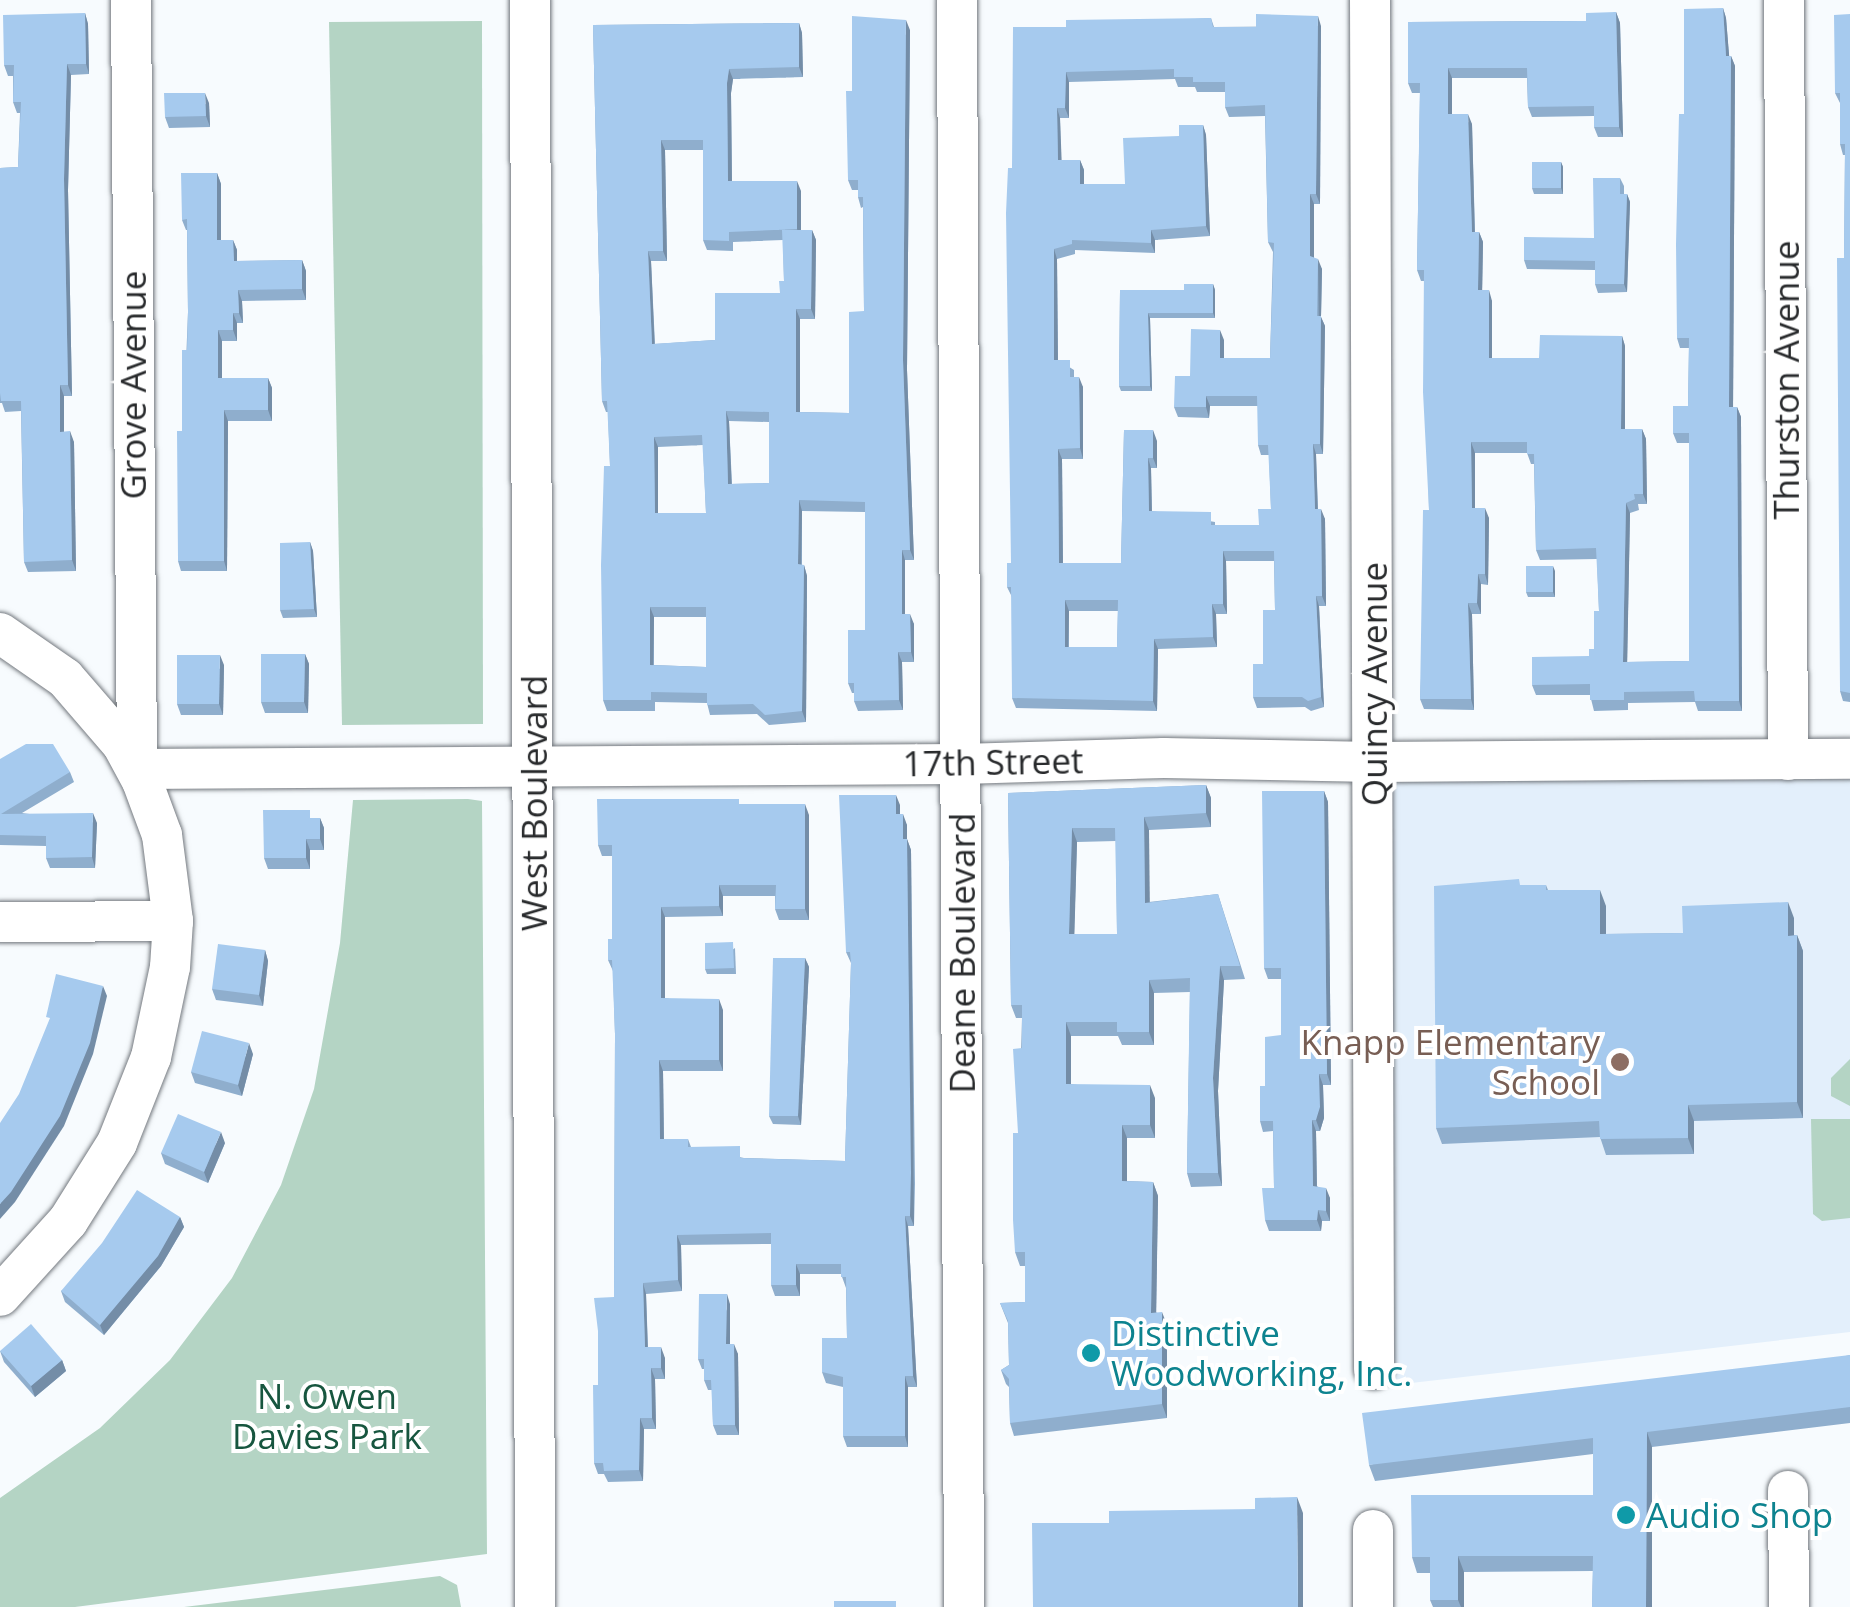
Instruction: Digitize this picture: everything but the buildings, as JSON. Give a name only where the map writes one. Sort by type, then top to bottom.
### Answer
[{"type":"street","name":"Grove Avenue","points":[[130,0],[137,769]]},
{"type":"street","name":"West Boulevard","points":[[530,0],[536,1607]]},
{"type":"street","name":"Deane Boulevard","points":[[957,0],[964,1607]]},
{"type":"street","name":"Quincy Avenue","points":[[1370,0],[1374,1369]]},
{"type":"street","name":"Thurston Avenue","points":[[1784,0],[1788,760]]},
{"type":"street","points":[[0,633],[42,660],[86,698],[137,769],[162,835],[173,920],[170,967],[151,1057],[117,1142],[68,1221],[0,1296]]},
{"type":"street","name":"17th Street","points":[[137,769],[962,764],[1164,758],[1375,762],[1850,759]]},
{"type":"street","points":[[0,922],[173,920]]},
{"type":"street","points":[[1788,1491],[1789,1607]]},
{"type":"street","points":[[1372,1530],[1373,1607]]},
{"type":"shaded area","name":"Knapp Elementary School","points":[[1850,779],[1850,1332],[1394,1385],[1386,792],[1395,780]]},
{"type":"green space","points":[[482,21],[483,724],[342,725],[329,22]]},
{"type":"green space","name":"N. Owen Davies Park","points":[[353,800],[482,801],[487,1554],[75,1607],[0,1607],[0,1498],[100,1428],[170,1360],[232,1278],[281,1185],[314,1089],[340,943]]},
{"type":"green space","points":[[1850,1059],[1850,1106],[1831,1096],[1831,1078]]},
{"type":"green space","points":[[1811,1119],[1850,1119],[1850,1218],[1822,1221],[1813,1214]]},
{"type":"green space","points":[[440,1576],[457,1585],[461,1607],[184,1607]]},
{"type":"place","name":"Knapp Elementary School","points":[[1620,1062]]},
{"type":"place","name":"Distinctive Woodworking, Inc.","points":[[1091,1353]]},
{"type":"place","name":"Audio Shop","points":[[1626,1515]]}]
